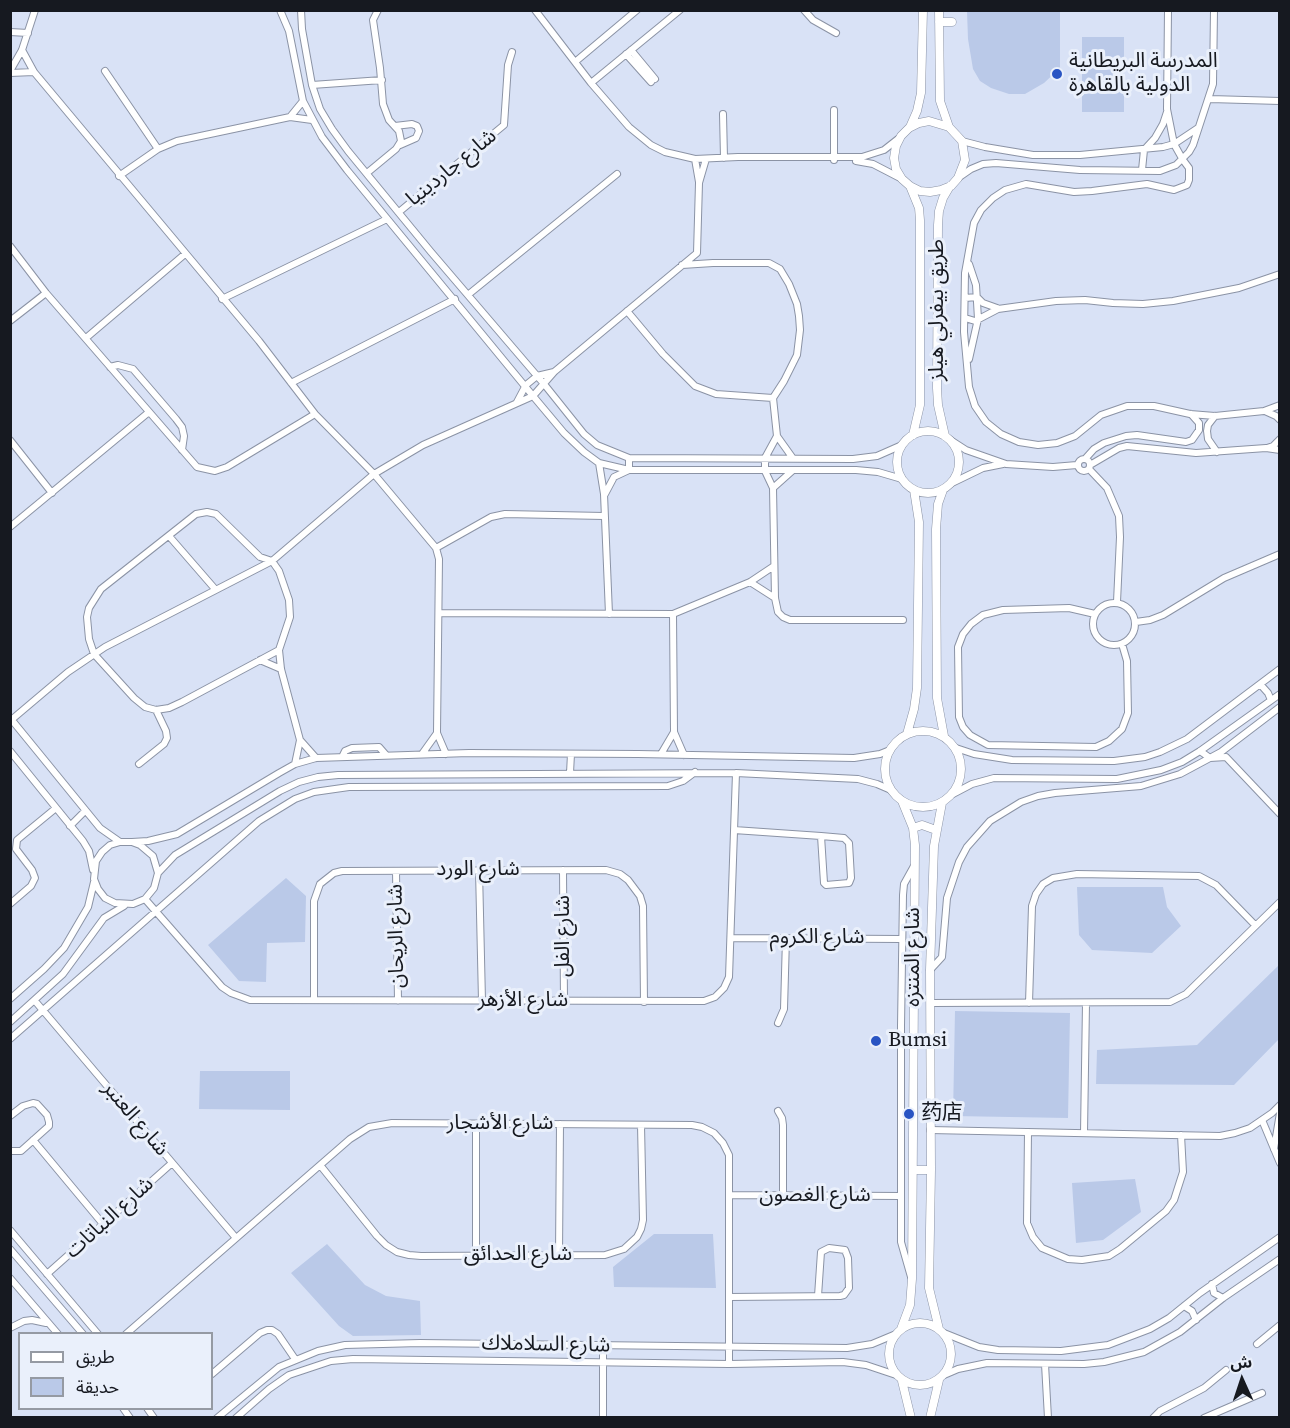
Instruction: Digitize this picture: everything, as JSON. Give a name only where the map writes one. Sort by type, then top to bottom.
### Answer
[{"type":"street","points":[[34,72],[10,72],[22,50],[35,10]]},
{"type":"street","points":[[280,10],[289,31],[303,100],[312,120],[347,170],[564,433],[599,463],[630,470],[866,470],[902,479],[914,490],[924,493],[934,493],[982,468],[1006,464],[1077,465]]},
{"type":"street","points":[[301,10],[312,85],[320,109],[332,129],[584,435],[597,445],[629,458],[864,458],[889,452],[902,445],[913,435],[929,431],[947,437],[966,450],[1006,464]]},
{"type":"street","points":[[378,10],[373,20],[385,113],[401,136],[400,146]]},
{"type":"street","points":[[535,10],[591,82],[638,136],[665,152],[695,159],[834,159],[865,162],[902,179],[920,191],[930,192],[951,186],[971,169],[983,164],[1080,170],[1160,171],[1176,165],[1183,160],[1193,145],[1210,99],[1213,84],[1214,10]]},
{"type":"street","points":[[575,62],[637,10]]},
{"type":"street","points":[[591,82],[680,10]]},
{"type":"street","points":[[804,10],[813,20],[836,33]]},
{"type":"street","points":[[834,159],[868,156],[884,150],[909,128],[918,111],[921,93],[922,10]]},
{"type":"street","points":[[939,10],[939,101],[949,127],[962,141],[1024,154],[1080,155],[1144,150],[1174,144],[1198,128]]},
{"type":"street","points":[[1168,10],[1167,109],[1174,144],[1189,168],[1189,180],[1186,185],[1174,190],[1147,184],[1074,192],[1026,184],[1005,190],[981,210],[970,238],[969,263],[965,273],[964,318],[969,387],[975,406],[986,422],[1001,434],[1018,442],[1038,445],[1057,443],[1075,436],[1101,415],[1127,406],[1154,406],[1190,414],[1215,416],[1264,411],[1280,405]]},
{"type":"street","points":[[939,22],[952,22]]},
{"type":"street","points":[[10,32],[28,33]]},
{"type":"street","points":[[291,42],[297,38],[304,39]]},
{"type":"street","points":[[22,50],[34,72],[315,414],[374,474],[436,548],[439,559],[437,733],[446,754]]},
{"type":"street","name":"شارع جاردينيا","points":[[399,212],[504,125],[508,65],[512,52]]},
{"type":"street","points":[[629,52],[653,80]]},
{"type":"street","points":[[105,71],[158,149]]},
{"type":"street","points":[[312,85],[382,80]]},
{"type":"street","points":[[1210,99],[1280,101]]},
{"type":"street","points":[[290,117],[303,100]]},
{"type":"street","points":[[1142,170],[1144,150],[1155,138],[1163,124],[1167,109]]},
{"type":"street","points":[[834,110],[834,159]]},
{"type":"street","points":[[723,114],[724,158]]},
{"type":"street","points":[[119,176],[158,149],[187,139],[290,117],[312,120]]},
{"type":"street","points":[[909,128],[929,121],[949,127]]},
{"type":"street","points":[[366,173],[400,146],[416,138],[419,131],[417,126],[412,124],[395,126]]},
{"type":"street","points":[[901,136],[894,158],[902,179]]},
{"type":"street","points":[[958,178],[965,160],[962,141]]},
{"type":"street","points":[[1080,155],[1080,170]]},
{"type":"street","points":[[120,842],[100,828],[85,812],[11,720],[68,672],[94,654],[272,561],[374,474],[423,445],[493,416],[533,396],[554,372],[697,253],[699,183],[695,159]]},
{"type":"street","points":[[699,183],[706,159]]},
{"type":"street","points":[[469,294],[617,174]]},
{"type":"street","name":"طريق بيفرلي هيلز","points":[[910,186],[919,208],[920,220],[920,405],[913,435]]},
{"type":"street","name":"طريق بيفرلي هيلز","points":[[947,437],[938,405],[937,388],[938,225],[943,198],[951,186]]},
{"type":"street","points":[[222,299],[387,219]]},
{"type":"street","points":[[10,246],[46,293],[198,467],[215,471],[227,466],[315,414]]},
{"type":"street","points":[[421,258],[431,252]]},
{"type":"street","points":[[697,253],[712,263]]},
{"type":"street","points":[[86,338],[185,254]]},
{"type":"street","points":[[682,265],[769,263],[780,269],[789,284],[799,316],[797,355],[773,398],[777,436],[792,457]]},
{"type":"street","points":[[968,368],[978,319],[977,297],[969,263]]},
{"type":"street","points":[[964,318],[971,321],[998,309],[1056,301],[1133,303],[1173,301],[1239,288],[1280,274]]},
{"type":"street","points":[[10,321],[46,293]]},
{"type":"street","points":[[965,298],[977,297],[983,303],[998,309]]},
{"type":"street","points":[[291,383],[455,299]]},
{"type":"street","points":[[627,311],[663,354],[695,386],[716,394],[773,398]]},
{"type":"street","points":[[110,367],[118,365],[133,369],[177,419],[184,436],[182,450]]},
{"type":"street","points":[[517,403],[526,386],[537,376],[554,372]]},
{"type":"street","points":[[1264,411],[1270,412],[1280,420]]},
{"type":"street","points":[[10,527],[149,412]]},
{"type":"street","points":[[1190,414],[1196,417],[1211,446],[1217,452]]},
{"type":"street","points":[[1077,465],[1094,449],[1115,438],[1137,435],[1186,442],[1192,440],[1215,416]]},
{"type":"street","points":[[777,436],[765,458],[765,471],[773,488],[775,598],[778,612],[790,620],[903,620]]},
{"type":"street","points":[[944,736],[937,698],[936,529],[938,504],[956,476],[959,466],[959,456],[947,437]]},
{"type":"street","points":[[1077,465],[1082,471],[1119,448],[1127,446],[1174,452],[1217,452],[1266,448],[1273,446],[1280,439]]},
{"type":"street","points":[[10,440],[52,493]]},
{"type":"street","points":[[902,445],[897,462],[902,479]]},
{"type":"street","points":[[1266,448],[1280,450]]},
{"type":"street","points":[[629,458],[630,470]]},
{"type":"street","points":[[1085,459],[1107,488],[1119,516],[1117,602]]},
{"type":"street","points":[[599,463],[604,494],[609,614]]},
{"type":"street","points":[[604,494],[614,477],[630,470]]},
{"type":"street","points":[[773,488],[793,470]]},
{"type":"street","points":[[907,734],[914,709],[916,688],[919,532],[914,490]]},
{"type":"street","points":[[279,650],[182,702],[169,708],[156,710],[145,707],[134,698],[94,654],[90,647],[87,628],[89,609],[101,589],[196,514],[211,512],[216,514],[260,557],[272,561],[279,570],[290,609],[288,627],[279,650],[281,669],[300,740],[316,758]]},
{"type":"street","points":[[436,548],[478,522],[498,515],[604,516]]},
{"type":"street","points":[[169,536],[215,590]]},
{"type":"street","points":[[1136,622],[1163,615],[1224,578],[1280,554]]},
{"type":"street","points":[[438,613],[673,614],[750,582],[774,566]]},
{"type":"street","points":[[750,582],[775,598]]},
{"type":"street","points":[[1117,602],[1132,611],[1136,622],[1134,633],[1122,644],[1109,645],[1098,639],[1093,627],[1095,614],[1104,605],[1117,602]]},
{"type":"street","points":[[1095,614],[1069,608],[1003,610],[983,615],[971,624],[963,634],[958,647],[959,717],[963,727],[970,735],[988,745],[1096,747],[1109,741],[1122,729],[1128,713],[1127,661],[1122,644]]},
{"type":"street","points":[[673,614],[674,732],[684,755]]},
{"type":"street","points":[[260,660],[281,669]]},
{"type":"street","points":[[956,748],[974,754],[1012,760],[1114,761],[1145,757],[1187,738],[1280,669]]},
{"type":"street","points":[[1260,684],[1271,700]]},
{"type":"street","points":[[953,794],[961,776],[960,757],[956,748],[944,736],[926,730],[907,734],[897,741],[890,750],[885,766],[887,783],[902,801],[915,806],[929,807],[942,803],[972,784],[994,778],[1117,778],[1161,770],[1200,752],[1280,694]]},
{"type":"street","points":[[913,970],[930,970],[942,957],[947,898],[958,862],[978,833],[1005,811],[1021,802],[1055,793],[1140,786],[1161,781],[1194,768],[1229,746],[1280,707]]},
{"type":"street","points":[[139,764],[164,744],[167,738],[156,710]]},
{"type":"street","points":[[661,754],[674,732]]},
{"type":"street","points":[[1226,732],[1229,738],[1226,757]]},
{"type":"street","points":[[422,754],[437,733]]},
{"type":"street","points":[[295,764],[300,740]]},
{"type":"street","points":[[10,999],[44,969],[73,936],[88,907],[96,861],[110,845],[120,842],[156,840],[177,834],[295,764],[316,758],[422,754],[571,753],[854,758],[890,750]]},
{"type":"street","points":[[10,751],[89,851],[98,889],[105,898],[126,905]]},
{"type":"street","points":[[1200,752],[1210,758],[1226,757]]},
{"type":"street","points":[[570,773],[571,753]]},
{"type":"street","points":[[1226,757],[1280,814]]},
{"type":"street","points":[[10,1022],[74,962],[104,918],[115,910],[145,899],[154,888],[158,873],[175,855],[280,791],[299,782],[338,774],[695,772],[858,779],[891,790]]},
{"type":"street","points":[[10,1039],[259,821],[286,804],[314,792],[349,787],[668,786],[682,781],[695,772]]},
{"type":"street","name":"شارع الأزهر","points":[[145,899],[222,987],[250,1000],[704,1001],[715,996],[724,988],[729,978],[736,773]]},
{"type":"street","points":[[1095,779],[1095,790]]},
{"type":"street","name":"شارع المنتزه","points":[[898,1332],[910,1305],[913,1170],[915,865],[913,828],[902,801]]},
{"type":"street","name":"شارع المنتزه","points":[[942,803],[936,830],[930,970],[929,1288],[942,1331]]},
{"type":"street","points":[[10,904],[31,886],[34,878],[32,870],[16,849],[17,840],[56,808]]},
{"type":"street","points":[[70,826],[85,812]]},
{"type":"street","points":[[913,828],[927,826],[936,830]]},
{"type":"street","points":[[734,830],[821,836],[844,838],[849,843],[851,878],[849,883],[824,883],[821,836]]},
{"type":"street","points":[[132,842],[153,856],[158,873]]},
{"type":"street","points":[[912,1278],[900,1242],[902,939],[904,884],[915,865]]},
{"type":"street","points":[[479,870],[482,1001]]},
{"type":"street","name":"شارع الورد","points":[[314,1000],[314,901],[320,884],[326,878],[342,871],[563,870],[613,871],[628,879],[635,887],[643,906],[644,1002]]},
{"type":"street","name":"شارع الفل","points":[[563,870],[564,1002]]},
{"type":"street","name":"شارع الريحان","points":[[396,871],[398,1001]]},
{"type":"street","points":[[1029,1003],[1032,906],[1043,884],[1053,878],[1077,874],[1199,876],[1216,885],[1255,926]]},
{"type":"street","points":[[931,1003],[1161,1002],[1178,999],[1193,988],[1280,902]]},
{"type":"street","name":"شارع الكروم","points":[[732,938],[902,939]]},
{"type":"street","points":[[778,1023],[784,1009],[786,938]]},
{"type":"street","name":"شارع العنبر","points":[[35,1001],[236,1238]]},
{"type":"street","points":[[1084,1133],[1086,1003]]},
{"type":"street","points":[[10,1116],[28,1103],[37,1104],[47,1115],[49,1126],[21,1151],[10,1151]]},
{"type":"street","points":[[930,1130],[1220,1136],[1235,1133],[1262,1120],[1280,1105]]},
{"type":"street","points":[[778,1111],[783,1125],[783,1196]]},
{"type":"street","points":[[1274,1149],[1280,1113]]},
{"type":"street","points":[[1262,1120],[1280,1163]]},
{"type":"street","name":"شارع الأشجار","points":[[128,1332],[359,1132],[381,1124],[692,1125],[714,1133],[723,1143],[729,1155],[729,1364]]},
{"type":"street","points":[[476,1124],[476,1256]]},
{"type":"street","points":[[559,1255],[560,1124]]},
{"type":"street","name":"شارع الحدائق","points":[[320,1165],[377,1236],[397,1252],[408,1255],[476,1256],[605,1255],[616,1253],[631,1244],[637,1237],[643,1220],[641,1125]]},
{"type":"street","points":[[1028,1132],[1027,1224],[1033,1237],[1042,1248],[1061,1257],[1082,1260],[1095,1259],[1115,1252],[1166,1211],[1174,1200],[1183,1172],[1181,1135]]},
{"type":"street","points":[[33,1140],[103,1224]]},
{"type":"street","name":"شارع النباتات","points":[[47,1274],[172,1163]]},
{"type":"street","points":[[913,1170],[931,1170]]},
{"type":"street","name":"شارع الغصون","points":[[729,1195],[901,1196]]},
{"type":"street","points":[[10,1230],[96,1332]]},
{"type":"street","points":[[911,1418],[899,1378],[889,1357],[890,1345],[898,1332],[910,1324],[930,1324],[961,1341],[998,1350],[1061,1351],[1108,1346],[1169,1318],[1212,1284],[1280,1237]]},
{"type":"street","points":[[729,1297],[840,1296],[847,1292],[848,1258],[844,1250],[829,1248],[820,1252],[818,1296]]},
{"type":"street","points":[[10,1249],[81,1332]]},
{"type":"street","points":[[899,1378],[918,1386],[926,1385],[958,1369],[987,1363],[1084,1364],[1124,1358],[1144,1352],[1196,1320],[1223,1298],[1280,1259]]},
{"type":"street","points":[[10,1278],[56,1332]]},
{"type":"street","points":[[1212,1284],[1214,1293],[1223,1298]]},
{"type":"street","points":[[1184,1306],[1192,1311],[1196,1320]]},
{"type":"street","points":[[10,1328],[24,1321],[49,1323]]},
{"type":"street","points":[[1257,1344],[1280,1325]]},
{"type":"street","points":[[213,1373],[260,1333],[267,1330],[278,1334],[295,1359]]},
{"type":"street","points":[[930,1418],[941,1377],[951,1358],[949,1341],[942,1331]]},
{"type":"street","name":"شارع السلاملاك","points":[[217,1418],[269,1374],[295,1359],[341,1346],[365,1343],[847,1348],[872,1344],[898,1332]]},
{"type":"street","points":[[603,1345],[603,1418]]},
{"type":"street","name":"شارع السلاملاك","points":[[236,1418],[269,1389],[289,1376],[331,1361],[375,1358],[729,1364],[855,1363],[878,1368],[899,1378]]},
{"type":"street","points":[[1045,1364],[1048,1418]]},
{"type":"street","points":[[1153,1418],[1160,1411],[1204,1388],[1226,1370]]},
{"type":"street","points":[[1204,1418],[1262,1393]]},
{"type":"green space","points":[[967,11],[1060,11],[1060,68],[1044,83],[1025,94],[1009,94],[991,88],[980,81],[973,69],[968,39]]},
{"type":"green space","points":[[1082,37],[1124,37],[1124,112],[1082,112]]},
{"type":"green space","points":[[286,878],[306,896],[305,942],[267,943],[266,982],[239,981],[208,945]]},
{"type":"green space","points":[[1077,887],[1163,887],[1167,907],[1181,926],[1152,953],[1092,950],[1079,935]]},
{"type":"green space","points":[[1279,965],[1279,1039],[1234,1085],[1096,1084],[1097,1050],[1197,1045]]},
{"type":"green space","points":[[955,1011],[1070,1013],[1068,1118],[953,1116]]},
{"type":"green space","points":[[200,1071],[290,1071],[290,1110],[199,1109]]},
{"type":"green space","points":[[1135,1179],[1141,1212],[1103,1240],[1076,1243],[1072,1183]]},
{"type":"green space","points":[[654,1234],[713,1234],[716,1288],[614,1287],[613,1267]]},
{"type":"green space","points":[[327,1244],[365,1285],[386,1296],[420,1301],[421,1335],[353,1336],[339,1326],[291,1273]]},
{"type":"place","name":"المدرسة البريطانية الدولية بالقاهرة","points":[[1057,74]]},
{"type":"place","name":"Bumsi","points":[[876,1041]]},
{"type":"place","name":"药店","points":[[909,1114]]}]
